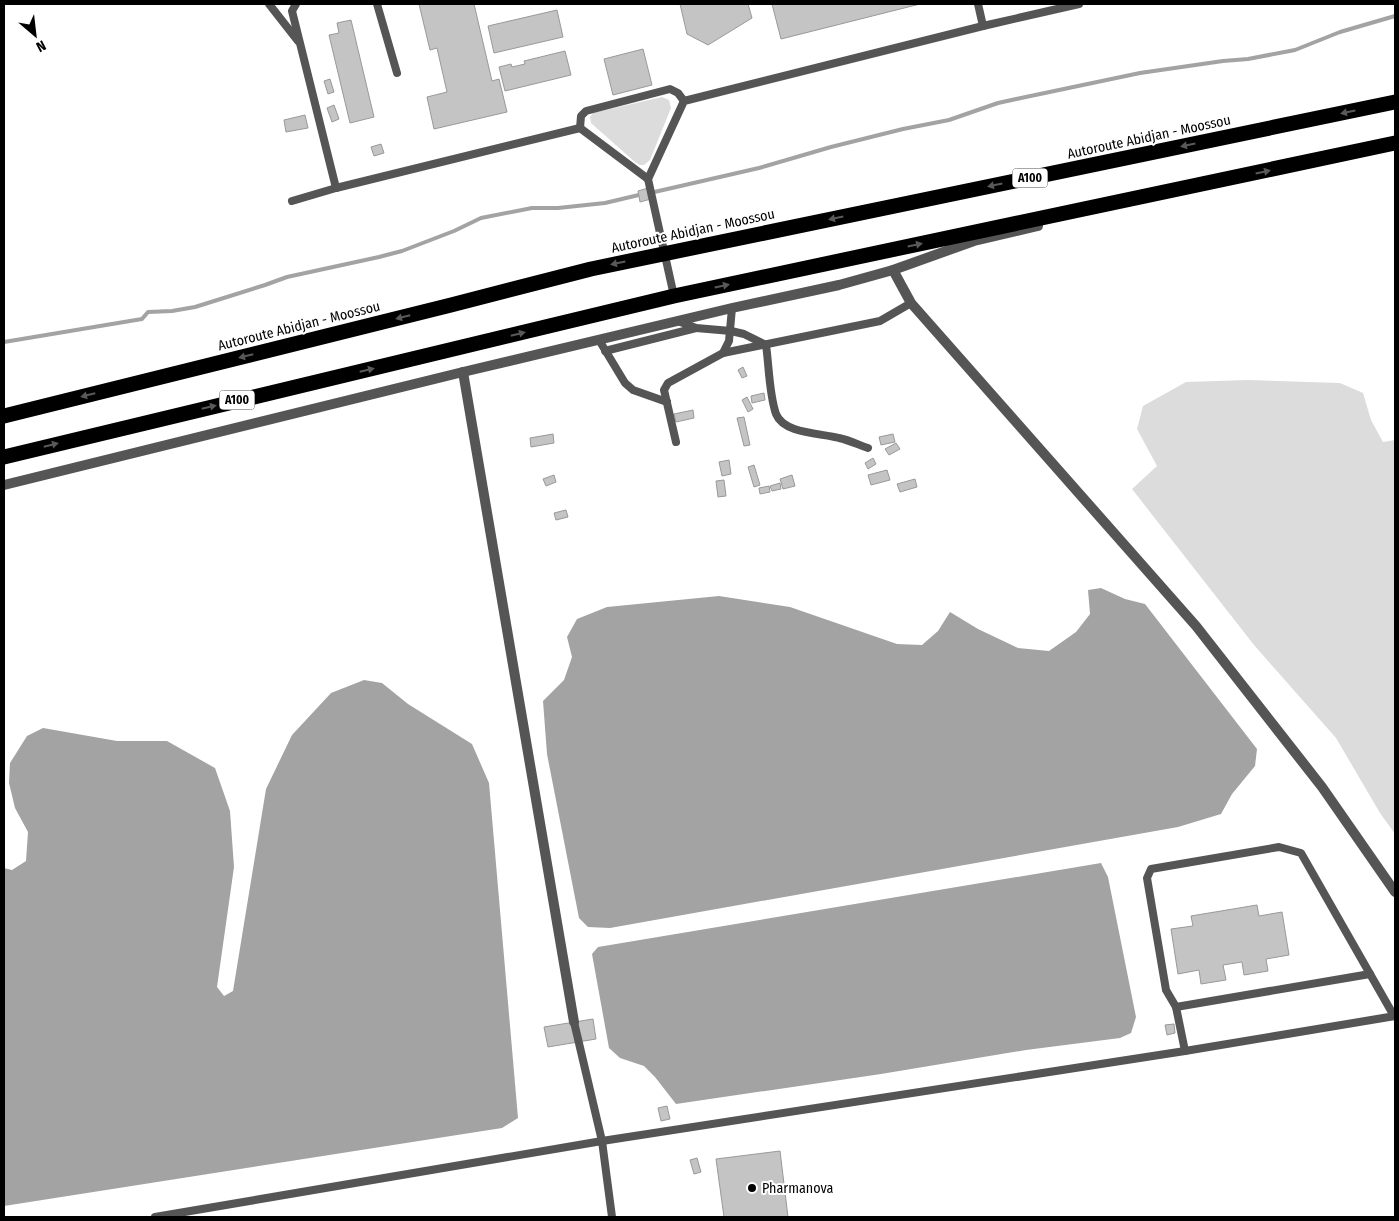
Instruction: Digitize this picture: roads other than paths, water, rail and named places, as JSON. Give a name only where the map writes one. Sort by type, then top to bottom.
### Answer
[{"type":"highway","name":"Autoroute Abidjan - Moossou","points":[[4,416],[451,306],[591,269],[1395,102]]},
{"type":"highway","name":"A100","points":[[4,457],[674,296],[1395,143]]},
{"type":"street","points":[[4,485],[463,372],[732,308],[839,285],[893,270],[974,241],[1166,199],[1236,177]]},
{"type":"street","points":[[893,270],[911,303],[1196,626],[1322,787],[1395,892]]},
{"type":"street","points":[[463,372],[574,1022]]},
{"type":"lane","points":[[269,4],[301,45]]},
{"type":"lane","points":[[296,4],[292,11],[336,188]]},
{"type":"lane","points":[[377,4],[397,73]]},
{"type":"lane","points":[[978,4],[983,26]]},
{"type":"lane","points":[[684,101],[983,26],[1079,4]]},
{"type":"lane","points":[[580,128],[581,116],[586,111],[670,89],[678,93],[684,101]]},
{"type":"lane","points":[[674,296],[648,179],[684,101]]},
{"type":"lane","points":[[292,201],[336,188],[580,128]]},
{"type":"lane","points":[[580,128],[648,179]]},
{"type":"lane","points":[[676,442],[664,390],[668,383],[723,353],[880,321],[911,303]]},
{"type":"lane","points":[[723,353],[729,341],[731,331],[732,308]]},
{"type":"lane","points":[[678,321],[696,328],[744,334],[766,345]]},
{"type":"lane","points":[[605,351],[696,328]]},
{"type":"lane","points":[[599,340],[621,378],[633,390],[667,402]]},
{"type":"lane","points":[[766,345],[776,415],[782,422],[795,429],[840,438],[868,448]]},
{"type":"lane","points":[[155,1217],[602,1141],[1185,1051],[1395,1016],[1301,853],[1279,847],[1151,869],[1147,878],[1166,990],[1176,1007],[1185,1051]]},
{"type":"lane","points":[[1176,1007],[1370,974]]},
{"type":"lane","points":[[574,1022],[602,1141],[612,1217]]},
{"type":"waterway","points":[[650,193],[759,168],[903,129],[949,120],[998,103],[1140,73],[1248,59],[1295,50],[1340,32],[1395,16]]},
{"type":"waterway","points":[[4,342],[142,319],[148,312],[172,311],[195,307],[287,277],[402,251],[454,231],[481,218],[532,208],[558,208],[605,203],[643,194]]},
{"type":"place","name":"Pharmanova","points":[[752,1188]]}]
